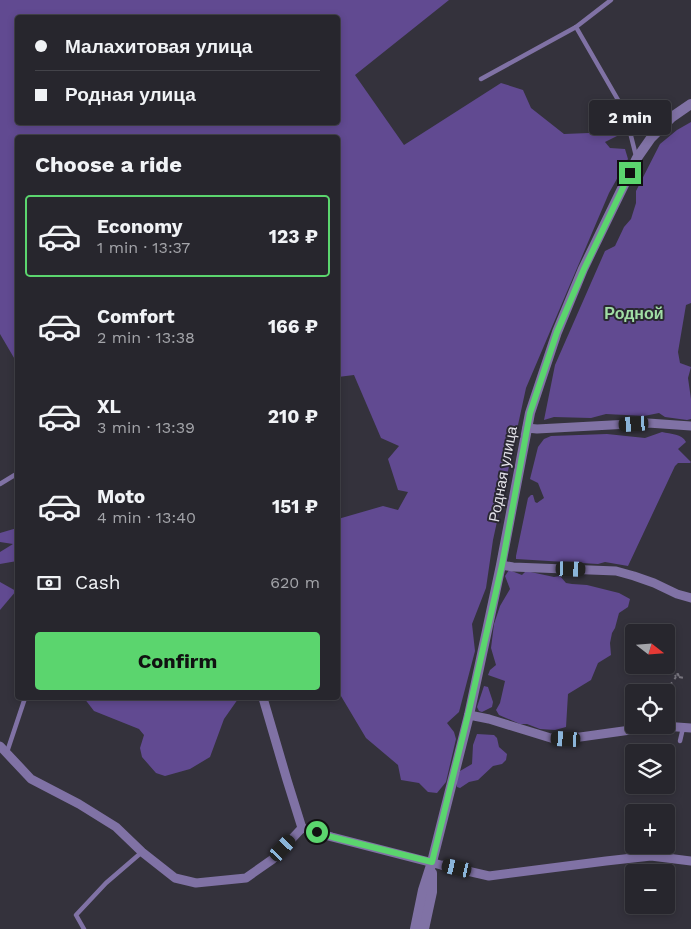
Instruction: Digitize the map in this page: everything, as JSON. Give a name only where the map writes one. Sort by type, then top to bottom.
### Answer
[{"type":"street","name":"Родная улица","points":[[415,929],[423,890],[432,862],[468,715],[502,565],[530,413],[557,332],[584,269],[637,158],[651,138],[672,117],[691,106]]},
{"type":"street","points":[[527,428],[648,423],[691,426]]},
{"type":"street","points":[[502,565],[616,571],[654,583],[677,594],[691,598]]},
{"type":"street","points":[[264,700],[302,828]]},
{"type":"street","points":[[468,715],[489,719],[554,739],[625,730]]},
{"type":"street","points":[[3,750],[32,779],[79,804],[116,827],[142,852],[175,878],[196,883],[246,878],[273,859],[302,828]]},
{"type":"street","points":[[302,828],[489,876],[651,856],[691,861]]},
{"type":"street","name":"Родная улица","points":[[424,929],[432,892],[432,862]]},
{"type":"lane","points":[[481,79],[576,27],[611,0]]},
{"type":"lane","points":[[576,27],[625,112],[637,158]]},
{"type":"lane","points":[[0,484],[15,475]]},
{"type":"lane","points":[[3,750],[23,700]]},
{"type":"lane","points":[[680,741],[687,727]]},
{"type":"lane","points":[[84,929],[76,915],[106,883],[142,852]]},
{"type":"path","points":[[674,674],[684,678]]},
{"type":"path","points":[[671,684],[677,676]]},
{"type":"shaded area","points":[[0,0],[449,0],[355,75],[404,145],[501,83],[523,90],[531,108],[564,134],[589,133],[607,124],[638,117],[644,118],[645,122],[605,142],[610,148],[625,149],[628,159],[609,193],[526,388],[493,540],[486,588],[472,624],[475,651],[459,712],[447,723],[454,732],[456,739],[446,782],[437,793],[428,792],[419,783],[401,780],[398,765],[366,738],[340,694],[340,518],[383,506],[398,510],[408,492],[398,490],[388,459],[399,446],[381,438],[354,375],[340,377],[340,135],[15,135],[15,360],[0,334]]},
{"type":"shaded area","points":[[691,122],[691,303],[686,305],[678,352],[680,363],[691,367],[688,378],[691,419],[665,417],[659,413],[644,416],[606,414],[591,418],[554,417],[544,420],[555,365],[605,251],[615,246],[624,227],[631,219],[636,203],[636,191],[660,144],[677,130]]},
{"type":"shaded area","points":[[662,432],[684,439],[686,442],[678,449],[691,462],[678,463],[675,466],[628,566],[605,562],[598,564],[516,559],[528,498],[533,495],[537,503],[544,498],[538,483],[530,479],[538,447],[544,439],[551,436],[607,434],[645,438]]},
{"type":"shaded area","points":[[15,529],[15,561],[0,564],[0,552],[13,544],[0,542],[0,533]]},
{"type":"shaded area","points":[[509,570],[522,575],[526,571],[554,577],[560,576],[566,583],[587,585],[619,593],[630,599],[628,607],[619,613],[612,633],[610,643],[611,655],[598,663],[591,680],[568,694],[566,727],[555,730],[540,729],[527,724],[520,724],[499,715],[496,710],[500,703],[505,681],[488,675],[490,670],[496,665],[491,648],[494,624],[500,606],[510,589],[505,576]]},
{"type":"shaded area","points":[[0,582],[15,592],[0,610]]},
{"type":"shaded area","points":[[484,686],[488,687],[493,702],[492,707],[482,712],[477,707]]},
{"type":"shaded area","points":[[86,700],[237,700],[224,719],[210,757],[190,769],[165,776],[156,773],[142,757],[140,748],[144,735],[139,729],[94,711]]},
{"type":"shaded area","points":[[477,734],[494,735],[497,738],[499,747],[507,754],[506,760],[502,764],[493,766],[478,780],[469,782],[460,788],[457,787],[456,782],[460,771],[472,764],[473,745]]},
{"type":"district","name":"Родной","points":[[634,313]]},
{"type":"route","points":[[317,832],[432,862],[502,565],[530,413],[557,332],[584,269],[630,173]]}]
